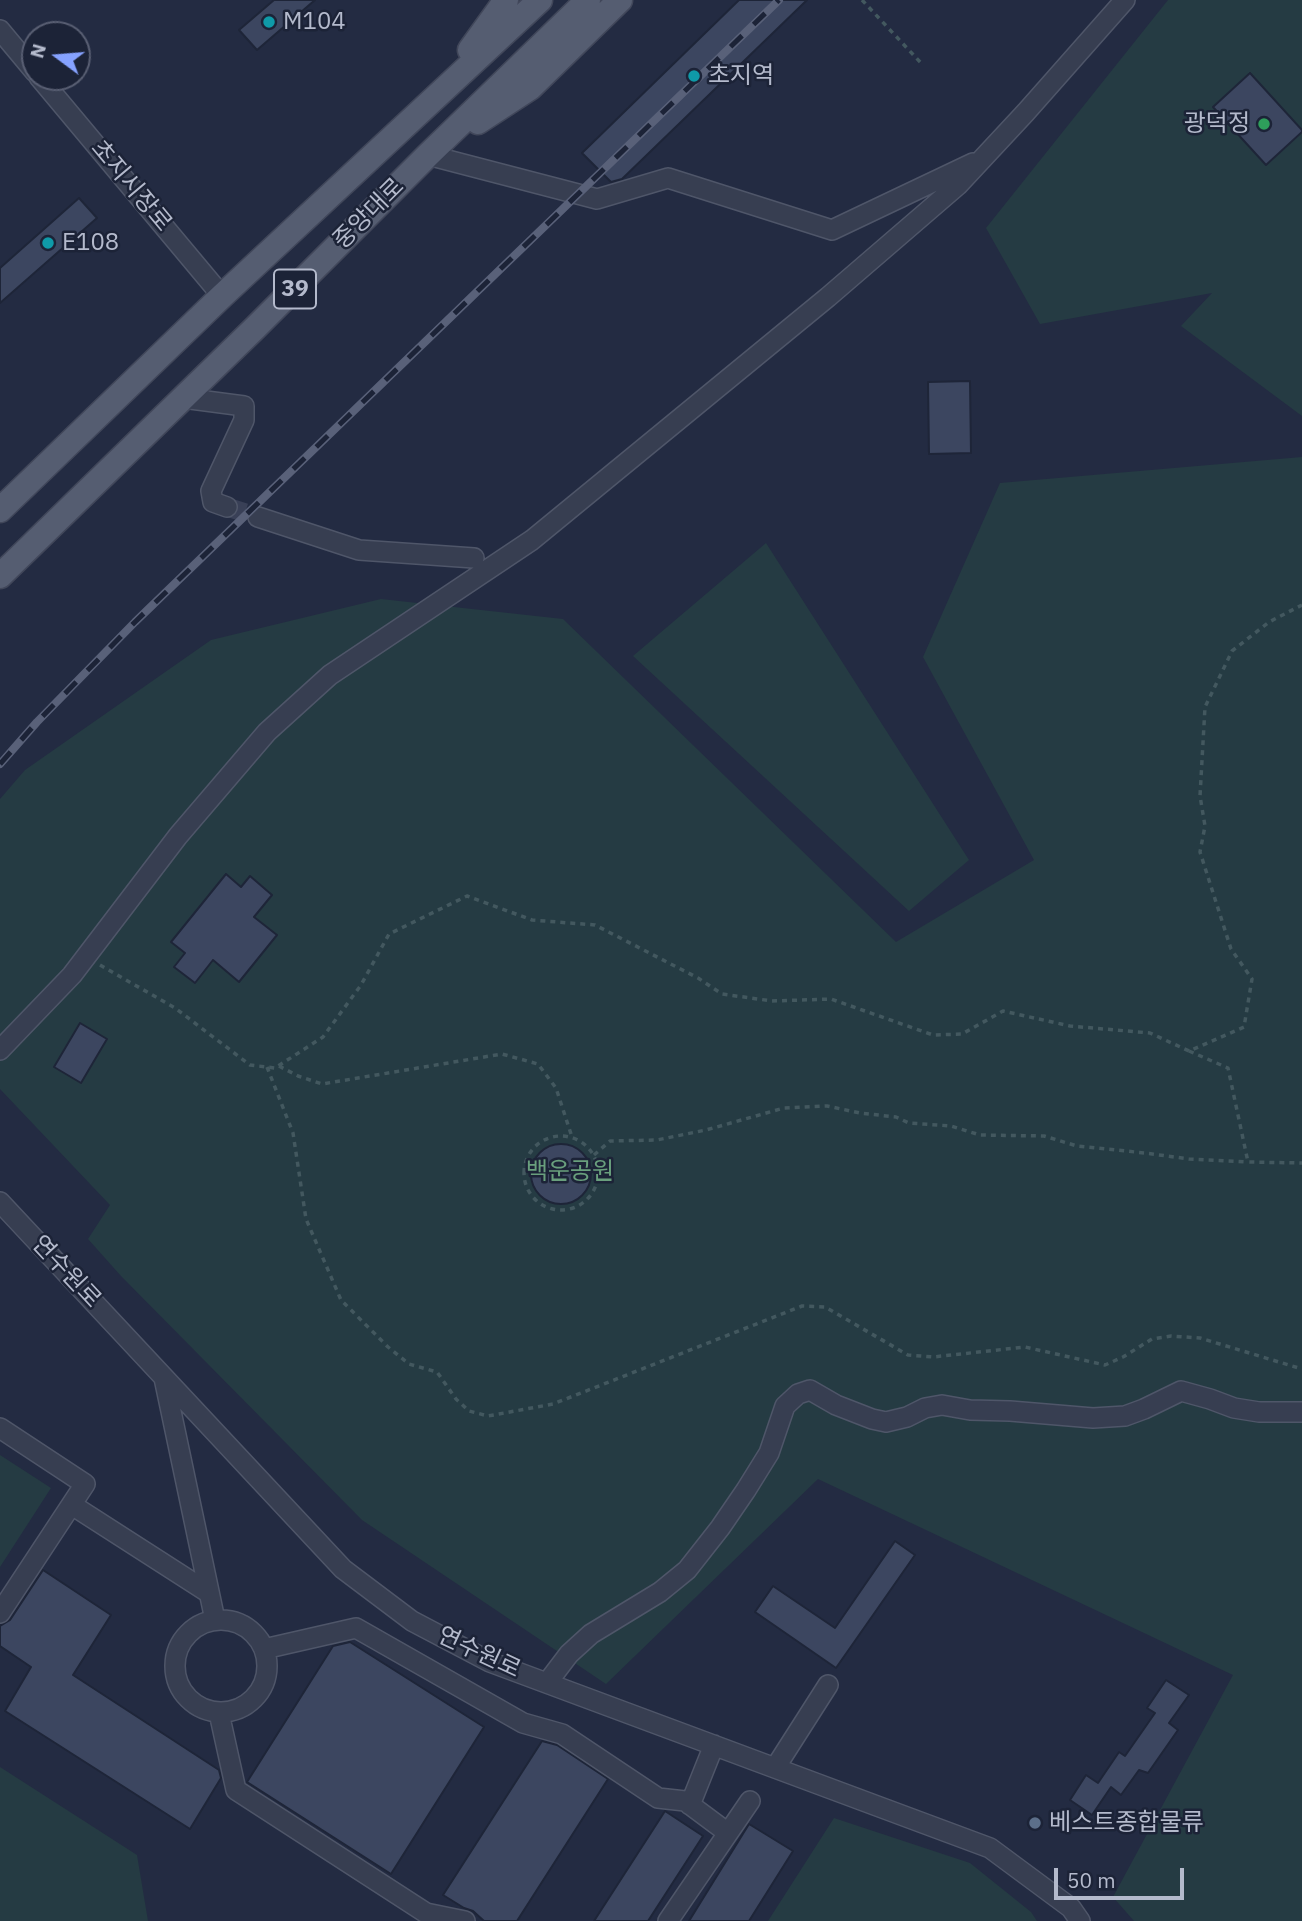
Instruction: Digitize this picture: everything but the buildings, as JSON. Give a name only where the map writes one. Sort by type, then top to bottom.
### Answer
[{"type":"main road","points":[[437,96],[506,0]]},
{"type":"main road","name":"중앙대로","points":[[0,510],[222,296],[540,0]]},
{"type":"main road","name":"중앙대로","points":[[0,576],[588,0]]},
{"type":"main road","points":[[428,156],[530,88],[620,0]]},
{"type":"street","points":[[0,1050],[72,975],[178,836],[267,732],[330,675],[532,540],[828,297],[958,185],[1125,0]]},
{"type":"street","points":[[0,30],[21,55]]},
{"type":"street","name":"초지시장로","points":[[51,91],[222,296]]},
{"type":"street","points":[[428,156],[597,199],[668,178],[832,230],[983,158]]},
{"type":"street","points":[[183,398],[244,406],[244,420],[211,491],[213,502],[227,507]]},
{"type":"street","points":[[258,517],[359,551],[474,558]]},
{"type":"street","name":"연수원로","points":[[0,1202],[343,1569],[412,1621],[490,1662],[990,1848],[1070,1908],[1080,1921]]},
{"type":"street","points":[[163,1377],[215,1620]]},
{"type":"street","points":[[547,1683],[569,1654],[591,1634],[660,1592],[687,1570],[720,1528],[769,1454],[785,1406],[798,1394],[810,1390],[836,1405],[886,1422],[907,1418],[925,1408],[942,1405],[970,1410],[1093,1418],[1125,1416],[1181,1391],[1234,1408],[1259,1412],[1302,1412]]},
{"type":"street","points":[[0,1428],[85,1484],[0,1613]]},
{"type":"street","points":[[72,1505],[209,1593]]},
{"type":"street","points":[[230,1620],[244,1626],[256,1636],[264,1649],[267,1664],[265,1679],[258,1693],[247,1704],[234,1711],[219,1713],[204,1710],[191,1702],[181,1690],[175,1676],[174,1661],[179,1646],[188,1633],[200,1624],[230,1620]]},
{"type":"street","points":[[264,1649],[356,1628],[523,1723],[562,1734],[658,1798],[685,1801],[728,1833]]},
{"type":"street","points":[[775,1768],[828,1685]]},
{"type":"street","points":[[219,1713],[236,1790],[426,1913],[465,1921]]},
{"type":"street","points":[[690,1805],[714,1745]]},
{"type":"street","points":[[668,1921],[750,1801]]},
{"type":"path","points":[[862,0],[921,63]]},
{"type":"path","points":[[1189,1051],[1244,1027],[1252,979],[1231,949],[1200,852],[1205,826],[1200,796],[1205,707],[1232,651],[1269,622],[1302,605]]},
{"type":"path","points":[[86,957],[176,1008],[250,1065],[275,1068],[323,1037],[361,985],[389,934],[467,896],[532,920],[595,925],[698,978],[722,994],[772,1001],[831,999],[933,1035],[962,1034],[1003,1011],[1070,1026],[1150,1033],[1228,1068],[1248,1162]]},
{"type":"path","points":[[278,1066],[322,1084],[502,1054],[538,1063],[556,1088],[572,1137]]},
{"type":"path","points":[[267,1067],[293,1133],[306,1219],[341,1300],[388,1347],[410,1364],[437,1373],[456,1399],[469,1411],[488,1416],[553,1404],[802,1306],[825,1307],[908,1355],[933,1357],[1025,1347],[1105,1365],[1152,1339],[1171,1336],[1200,1338],[1302,1369]]},
{"type":"path","points":[[594,1155],[610,1141],[657,1140],[706,1130],[784,1108],[827,1106],[896,1117],[909,1124],[951,1126],[980,1135],[1044,1136],[1077,1146],[1189,1159],[1302,1163]]},
{"type":"path","points":[[559,1135],[572,1137],[588,1147],[594,1155],[598,1170],[597,1182],[592,1194],[572,1209],[559,1211],[547,1208],[536,1202],[528,1192],[523,1180],[523,1167],[536,1145],[547,1138],[559,1135]]},
{"type":"green space","points":[[1168,0],[1302,0],[1302,416],[1181,326],[1212,293],[1040,324],[986,228]]},
{"type":"green space","name":"백운공원","points":[[1302,457],[1302,1921],[1134,1921],[1113,1897],[1233,1675],[818,1479],[606,1684],[362,1520],[121,1276],[88,1239],[110,1205],[0,1089],[0,799],[25,770],[211,640],[381,599],[563,619],[896,942],[1034,860],[923,657],[1000,483]]},
{"type":"green space","points":[[766,543],[969,860],[909,911],[633,656]]},
{"type":"green space","points":[[0,1455],[51,1488],[0,1567]]},
{"type":"green space","points":[[0,1767],[137,1855],[148,1921],[0,1921]]},
{"type":"green space","points":[[834,1818],[970,1863],[1031,1912],[1037,1921],[768,1921]]},
{"type":"tunnel","points":[[227,507],[258,517]]},
{"type":"railway","points":[[0,764],[37,722],[135,622],[779,0]]},
{"type":"place","name":"M104","points":[[269,22]]},
{"type":"place","name":"초지역","points":[[694,76]]},
{"type":"place","name":"광덕정","points":[[1264,124]]},
{"type":"place","name":"E108","points":[[48,243]]},
{"type":"place","name":"베스트종합물류","points":[[1035,1823]]}]
